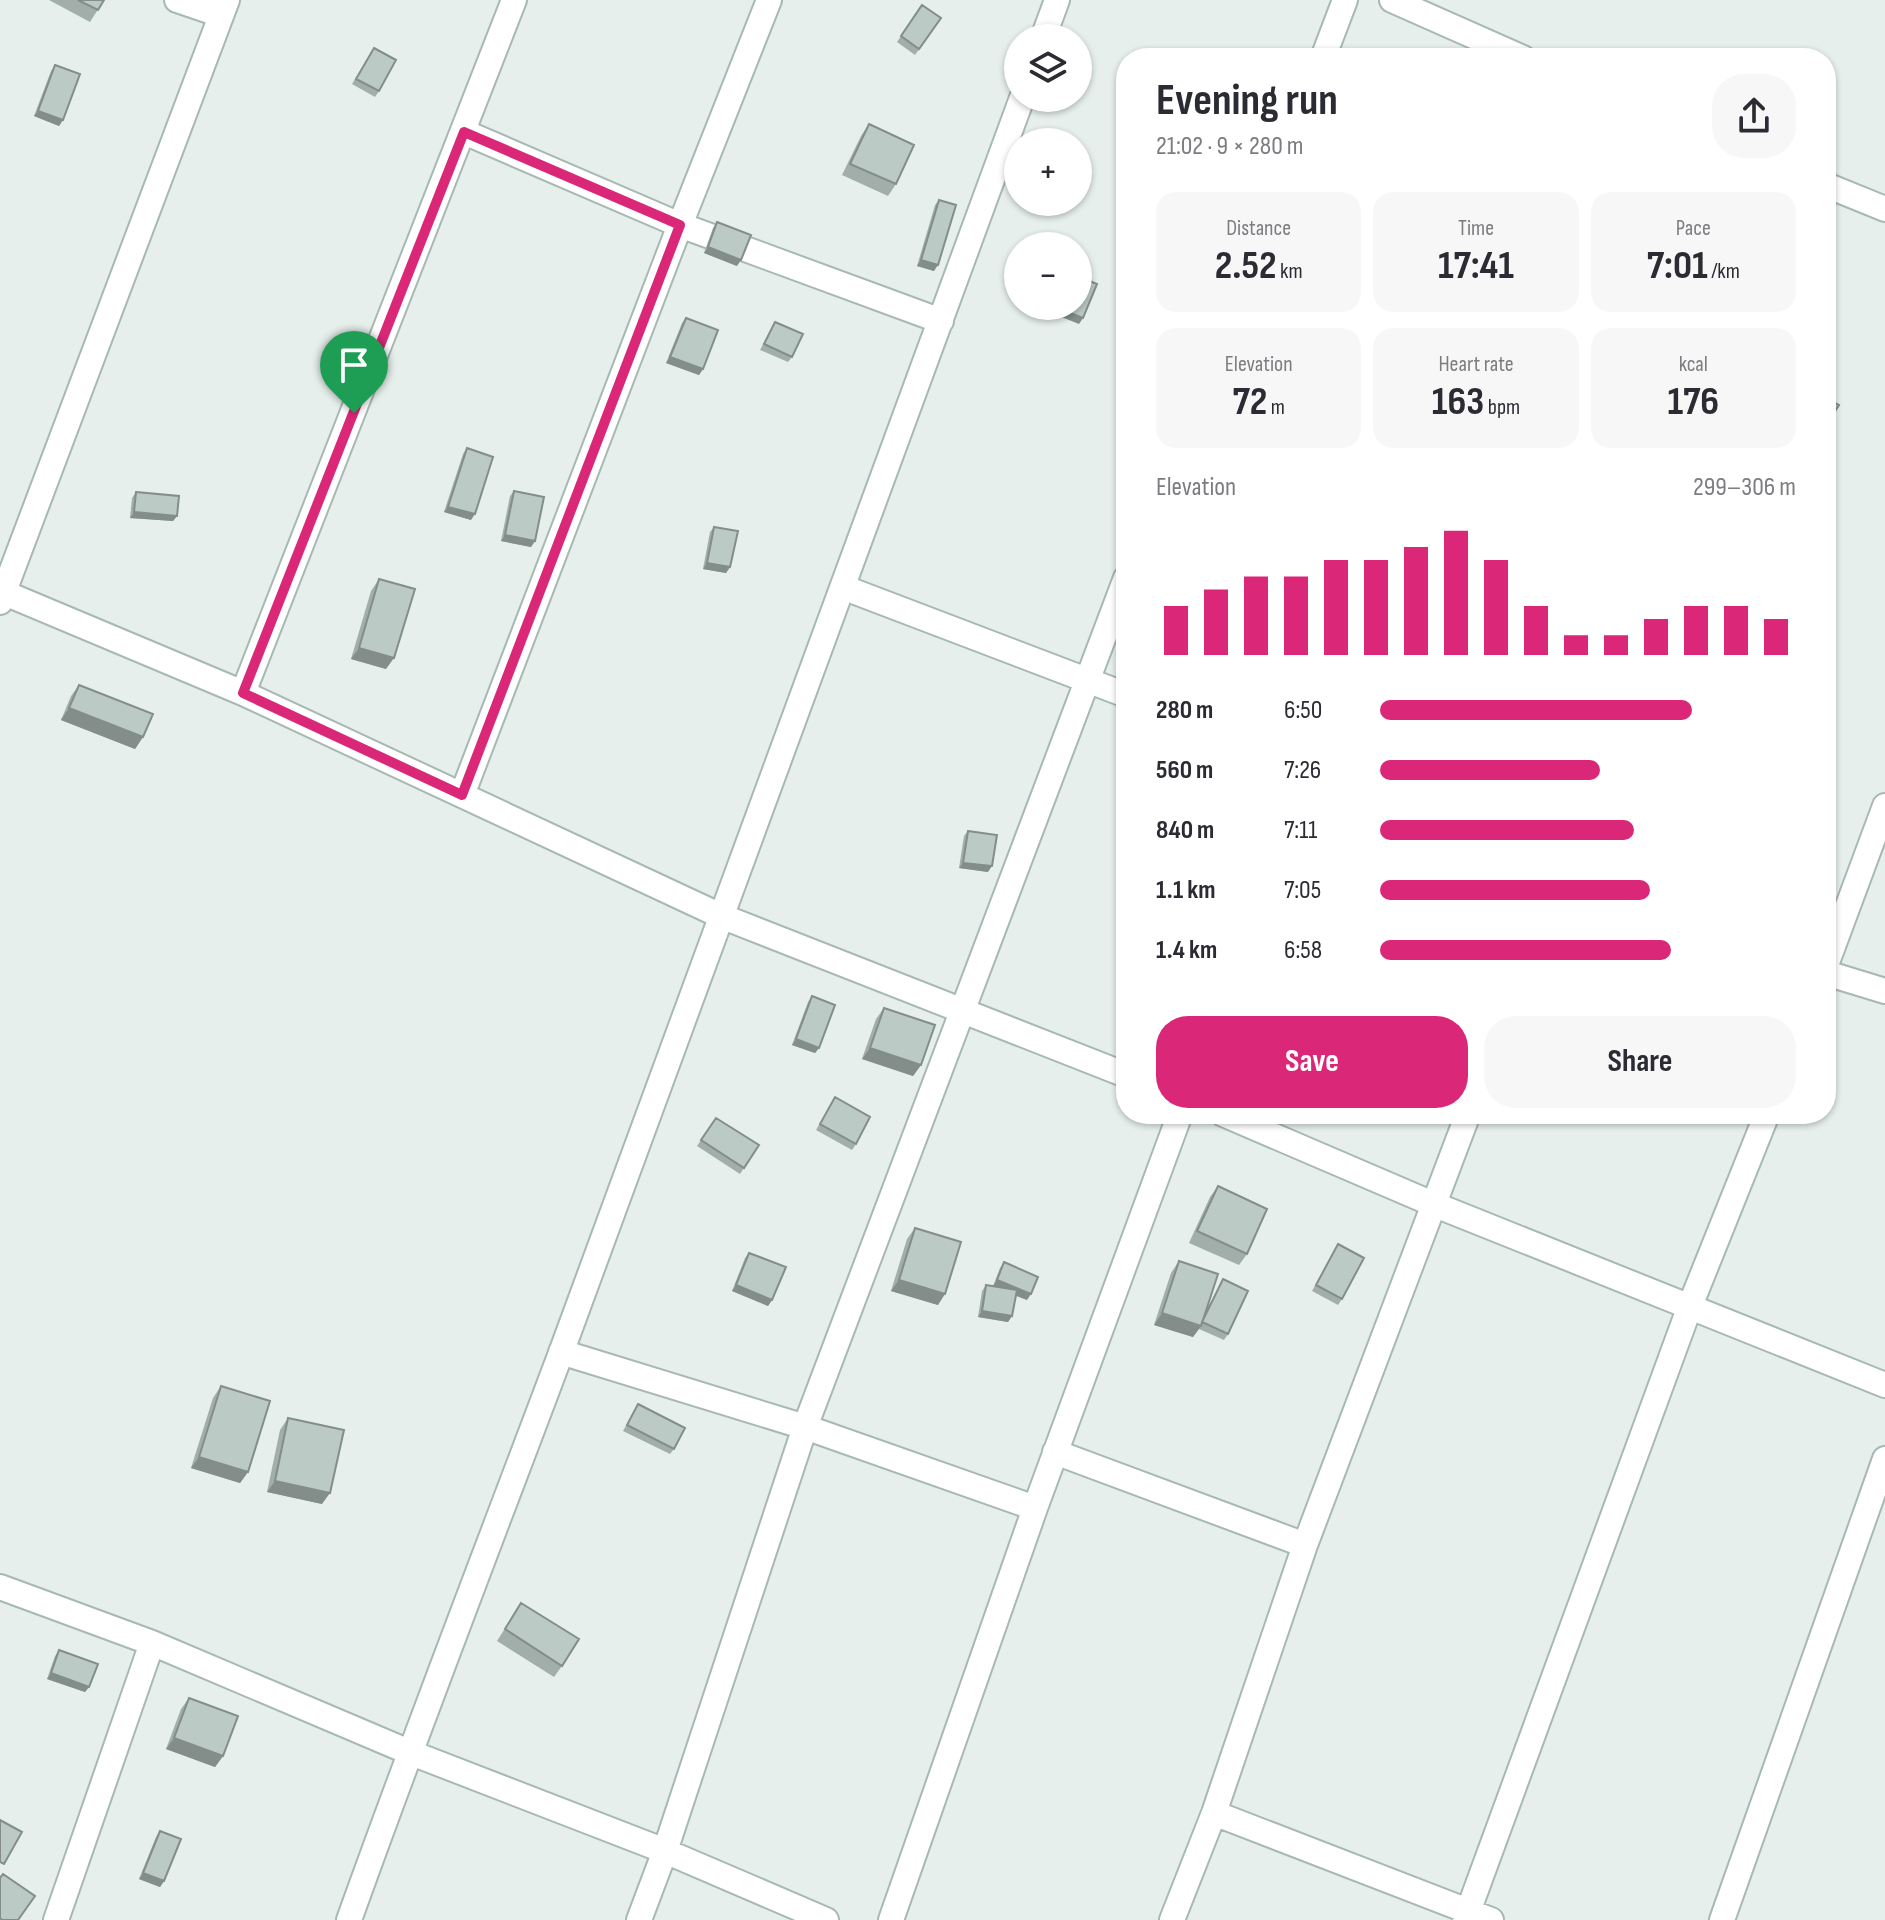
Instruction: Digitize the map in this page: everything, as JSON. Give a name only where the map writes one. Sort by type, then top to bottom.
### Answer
[{"type":"street","points":[[177,0],[224,7],[1,595],[243,693],[721,916],[1116,1071]]},
{"type":"street","points":[[243,693],[514,0]]},
{"type":"street","points":[[462,795],[769,0]]},
{"type":"street","points":[[1048,24],[1057,0]]},
{"type":"street","points":[[1327,48],[1345,0]]},
{"type":"street","points":[[1392,0],[1500,48]]},
{"type":"street","points":[[349,1920],[845,588],[1017,112]]},
{"type":"street","points":[[464,132],[680,225],[941,321]]},
{"type":"street","points":[[1836,189],[1885,209]]},
{"type":"street","points":[[845,588],[1116,691]]},
{"type":"street","points":[[639,1920],[665,1851],[805,1427],[1116,604]]},
{"type":"street","points":[[1836,938],[1885,806]]},
{"type":"street","points":[[1836,976],[1885,991]]},
{"type":"street","points":[[891,1920],[1055,1452],[1176,1124]]},
{"type":"street","points":[[1246,1124],[1433,1204],[1885,1385]]},
{"type":"street","points":[[1172,1920],[1214,1813],[1305,1545],[1464,1124]]},
{"type":"street","points":[[1214,1813],[1475,1918],[1690,1306],[1763,1124]]},
{"type":"street","points":[[561,1352],[805,1427],[1035,1508]]},
{"type":"street","points":[[1055,1452],[1305,1545]]},
{"type":"street","points":[[1722,1920],[1885,1459]]},
{"type":"street","points":[[0,1587],[152,1643],[409,1752],[665,1851],[826,1920]]},
{"type":"street","points":[[56,1920],[152,1643]]},
{"type":"building","points":[[78,0],[104,0],[98,10]]},
{"type":"building","points":[[922,5],[941,18],[919,49],[901,36]]},
{"type":"building","points":[[374,48],[396,60],[379,91],[356,79]]},
{"type":"building","points":[[55,65],[80,74],[63,120],[38,111]]},
{"type":"building","points":[[869,124],[914,145],[896,184],[850,164]]},
{"type":"building","points":[[939,200],[956,205],[938,265],[921,260]]},
{"type":"building","points":[[717,222],[751,235],[741,260],[708,247]]},
{"type":"building","points":[[686,318],[718,330],[703,369],[670,357]]},
{"type":"building","points":[[775,322],[803,334],[792,357],[764,344]]},
{"type":"building","points":[[467,448],[493,457],[475,514],[448,507]]},
{"type":"building","points":[[514,491],[544,497],[535,541],[505,535]]},
{"type":"building","points":[[136,492],[179,496],[177,516],[134,512]]},
{"type":"building","points":[[714,527],[738,531],[730,567],[707,563]]},
{"type":"building","points":[[379,579],[415,589],[394,658],[359,648]]},
{"type":"building","points":[[79,685],[153,714],[143,737],[69,708]]},
{"type":"building","points":[[968,831],[997,835],[992,866],[963,863]]},
{"type":"building","points":[[812,996],[835,1005],[819,1048],[796,1039]]},
{"type":"building","points":[[884,1008],[935,1025],[921,1065],[870,1048]]},
{"type":"building","points":[[835,1097],[870,1117],[856,1144],[820,1124]]},
{"type":"building","points":[[716,1118],[759,1145],[744,1168],[701,1140]]},
{"type":"building","points":[[1218,1186],[1267,1209],[1247,1254],[1197,1231]]},
{"type":"building","points":[[915,1228],[961,1242],[945,1294],[899,1280]]},
{"type":"building","points":[[1338,1244],[1364,1258],[1342,1299],[1316,1285]]},
{"type":"building","points":[[749,1253],[786,1267],[772,1300],[736,1285]]},
{"type":"building","points":[[1179,1261],[1218,1274],[1201,1326],[1162,1313]]},
{"type":"building","points":[[1004,1262],[1038,1277],[1031,1294],[997,1280]]},
{"type":"building","points":[[1223,1279],[1248,1291],[1228,1334],[1202,1322]]},
{"type":"building","points":[[986,1285],[1017,1290],[1012,1316],[982,1311]]},
{"type":"building","points":[[221,1386],[270,1401],[248,1472],[199,1457]]},
{"type":"building","points":[[638,1404],[685,1428],[674,1449],[627,1425]]},
{"type":"building","points":[[288,1418],[344,1430],[330,1493],[275,1481]]},
{"type":"building","points":[[521,1603],[579,1639],[562,1666],[505,1629]]},
{"type":"building","points":[[59,1650],[98,1664],[89,1687],[51,1673]]},
{"type":"building","points":[[189,1698],[238,1716],[223,1756],[174,1738]]},
{"type":"building","points":[[0,1820],[22,1832],[4,1864],[0,1862]]},
{"type":"building","points":[[160,1831],[181,1839],[164,1881],[143,1873]]},
{"type":"building","points":[[3,1874],[35,1896],[18,1920],[0,1918],[0,1878]]},
{"type":"route","points":[[464,132],[680,225],[462,795],[243,693],[354,413],[464,132]]}]
